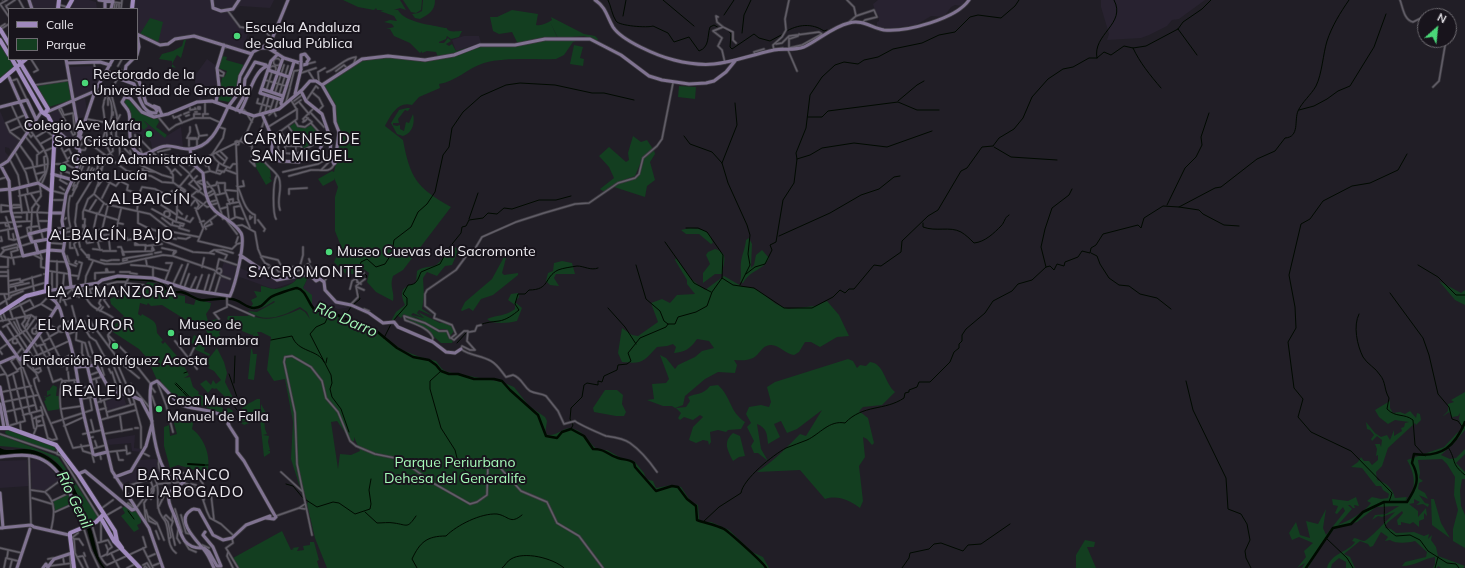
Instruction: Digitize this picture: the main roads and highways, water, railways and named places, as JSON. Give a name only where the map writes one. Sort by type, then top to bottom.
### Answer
[{"type":"main road","points":[[67,8],[72,0]]},
{"type":"main road","points":[[0,28],[8,43]]},
{"type":"main road","points":[[0,40],[8,53]]},
{"type":"main road","points":[[12,60],[16,69],[46,111]]},
{"type":"main road","points":[[1,311],[26,296],[48,290],[45,273],[47,261],[44,253],[49,240],[51,200],[50,173],[55,129],[34,86],[19,60]]},
{"type":"main road","points":[[0,83],[25,60]]},
{"type":"main road","points":[[0,83],[10,79],[16,69]]},
{"type":"main road","points":[[5,427],[34,434],[49,440],[59,449],[62,455],[78,474],[100,509],[102,518],[110,535],[136,564],[142,566]]},
{"type":"main road","points":[[73,566],[72,538],[87,526],[102,518]]},
{"type":"main road","points":[[102,518],[116,532]]},
{"type":"main road","points":[[110,535],[114,535],[116,532]]},
{"type":"main road","points":[[115,540],[116,532]]},
{"type":"waterway","points":[[608,0],[618,23],[634,26],[653,26],[668,33],[674,42],[689,37],[699,51],[707,44],[710,27],[714,25],[719,28]]},
{"type":"waterway","points":[[623,16],[626,0]]},
{"type":"waterway","points":[[663,0],[694,26]]},
{"type":"waterway","points":[[724,15],[734,0]]},
{"type":"waterway","points":[[742,33],[744,15],[751,0]]},
{"type":"waterway","points":[[746,274],[755,267],[765,264],[772,250],[770,245],[776,242],[783,200],[794,183],[797,159],[796,153],[806,128],[810,95],[822,77],[835,65],[844,62],[858,64],[864,60],[878,57],[893,49],[922,43],[939,35],[955,32],[970,17],[978,15],[1001,18],[1015,6],[1019,0]]},
{"type":"waterway","points":[[1097,58],[1099,42],[1113,23],[1116,16],[1117,8],[1114,0]]},
{"type":"waterway","points":[[571,429],[573,425],[570,419],[571,408],[582,397],[584,385],[587,383],[598,385],[598,381],[602,382],[604,376],[617,370],[618,365],[627,364],[631,361],[628,353],[640,338],[666,327],[668,324],[675,324],[678,317],[696,312],[707,306],[712,292],[722,278],[733,285],[754,288],[784,308],[812,308],[833,297],[840,290],[845,293],[849,289],[854,289],[874,265],[881,266],[901,252],[902,241],[928,216],[938,210],[961,171],[967,168],[982,147],[993,146],[999,138],[1014,129],[1023,118],[1032,97],[1048,79],[1063,69],[1073,67],[1089,58],[1097,58],[1104,52],[1111,55],[1124,46],[1133,48],[1146,46],[1178,29],[1183,22],[1202,9],[1211,0]]},
{"type":"waterway","points":[[703,522],[719,507],[741,493],[743,487],[753,474],[780,451],[807,440],[829,425],[845,423],[859,413],[897,402],[904,398],[905,393],[917,387],[919,382],[930,382],[950,362],[954,352],[959,348],[959,344],[962,341],[962,335],[966,329],[985,313],[993,301],[1012,291],[1018,284],[1032,280],[1046,267],[1050,266],[1054,270],[1057,264],[1064,266],[1065,262],[1078,257],[1082,251],[1090,253],[1091,248],[1096,245],[1103,234],[1138,225],[1141,228],[1144,218],[1163,206],[1179,207],[1215,188],[1221,187],[1257,159],[1275,151],[1285,138],[1293,135],[1295,131],[1298,111],[1318,81],[1329,35],[1336,20],[1349,0]]},
{"type":"waterway","points":[[1299,110],[1314,106],[1338,91],[1350,86],[1374,47],[1386,14]]},
{"type":"waterway","points":[[785,32],[800,26],[810,26],[824,31],[827,30]]},
{"type":"waterway","points":[[722,28],[728,30],[731,34],[730,47],[732,49],[754,34],[759,38],[770,41],[783,34]]},
{"type":"waterway","points":[[1178,29],[1197,55]]},
{"type":"waterway","points":[[1133,48],[1142,64],[1161,88]]},
{"type":"waterway","points":[[898,101],[924,81]]},
{"type":"waterway","points":[[361,283],[367,276],[359,269],[361,262],[367,259],[376,267],[385,264],[392,253],[394,240],[411,227],[418,212],[427,204],[435,192],[443,155],[449,147],[452,128],[463,112],[481,96],[506,85],[520,83],[555,85],[592,93],[604,93],[634,100]]},
{"type":"waterway","points":[[808,117],[822,117],[828,111],[898,102],[917,110],[939,110]]},
{"type":"waterway","points":[[722,163],[737,125],[735,103]]},
{"type":"waterway","points":[[1167,205],[1185,168],[1196,157],[1202,145],[1201,137],[1209,113]]},
{"type":"waterway","points":[[797,159],[810,155],[822,148],[854,143],[887,147],[932,131]]},
{"type":"waterway","points":[[684,136],[690,144],[712,152],[722,163],[728,183],[747,225],[750,235],[748,254],[750,265],[740,285]]},
{"type":"waterway","points":[[994,147],[1011,157],[1057,160]]},
{"type":"waterway","points":[[1389,502],[1392,493],[1351,451],[1311,432],[1298,417],[1303,399],[1294,388],[1288,342],[1296,328],[1295,307],[1289,275],[1301,224],[1310,219],[1323,201],[1352,186],[1370,183],[1398,170],[1407,154]]},
{"type":"waterway","points":[[779,236],[830,213],[861,195],[879,189],[894,177],[900,176]]},
{"type":"waterway","points":[[1046,267],[1041,247],[1045,229],[1052,208],[1069,195],[1072,189]]},
{"type":"waterway","points":[[469,219],[478,193]]},
{"type":"waterway","points":[[393,321],[407,305],[407,298],[403,294],[408,285],[415,283],[421,272],[440,264],[448,249],[461,233],[462,227],[466,226],[469,220],[483,218],[488,213],[497,214],[504,208],[512,209],[539,200],[556,200],[571,196]]},
{"type":"waterway","points":[[1179,207],[1199,210],[1203,214],[1224,225],[1239,226]]},
{"type":"waterway","points":[[923,223],[923,227],[957,230],[965,234],[974,243],[986,239],[1001,226],[1006,217],[1009,215]]},
{"type":"waterway","points":[[686,228],[698,228],[707,232],[723,255],[722,278]]},
{"type":"waterway","points":[[665,242],[694,283],[711,292]]},
{"type":"waterway","points":[[1091,253],[1097,256],[1109,278],[1119,285],[1129,286],[1140,294],[1157,298],[1171,309]]},
{"type":"waterway","points":[[636,265],[646,299],[660,311],[664,321],[668,324]]},
{"type":"waterway","points":[[1418,265],[1438,277],[1456,295],[1465,295]]},
{"type":"waterway","points":[[480,325],[502,320],[512,315],[519,310],[515,304],[518,294],[525,294],[529,290],[544,286],[551,276],[558,270],[577,266],[593,269],[598,268]]},
{"type":"waterway","name":"Río Darro","points":[[113,279],[158,281],[170,292],[181,292],[201,300],[224,298],[232,299],[248,307],[254,308],[262,305],[271,297],[295,288],[300,289],[316,311],[327,310],[346,319],[354,327],[368,327],[374,329],[397,348],[413,357],[429,360],[441,371],[474,379],[494,379],[502,381],[538,415],[546,436],[557,438],[562,432],[571,429],[584,436],[593,449],[604,451],[614,457],[634,463],[635,467],[656,491],[672,486],[678,487],[687,499],[696,506],[697,520],[724,529],[766,568]]},
{"type":"waterway","points":[[353,305],[360,299],[358,292]]},
{"type":"waterway","points":[[1390,293],[1423,338],[1429,355],[1438,394],[1449,407],[1452,419],[1458,421],[1463,428]]},
{"type":"waterway","points":[[339,317],[347,313],[351,307]]},
{"type":"waterway","points":[[608,308],[625,327],[636,344]]},
{"type":"waterway","points":[[330,312],[325,323],[316,327],[310,334],[331,375],[332,383],[330,389],[332,397],[341,409],[349,432]]},
{"type":"waterway","points":[[1359,314],[1356,324],[1356,336],[1359,347],[1363,357],[1383,380],[1389,398],[1387,409],[1394,414],[1413,420],[1415,445],[1425,456]]},
{"type":"waterway","points":[[384,338],[391,324]]},
{"type":"waterway","points":[[457,343],[467,332]]},
{"type":"waterway","points":[[271,340],[292,336],[299,345],[317,355],[324,362]]},
{"type":"waterway","points":[[234,383],[235,356]]},
{"type":"waterway","points":[[326,363],[327,358]]},
{"type":"waterway","points":[[441,371],[430,381],[430,389],[441,428],[455,450],[458,462],[468,474]]},
{"type":"waterway","points":[[229,374],[238,400]]},
{"type":"waterway","points":[[1186,381],[1193,410],[1226,478],[1228,509],[1241,514],[1247,524],[1250,540],[1245,551],[1246,558],[1251,568]]},
{"type":"waterway","points":[[176,383],[183,390]]},
{"type":"waterway","points":[[175,384],[182,391]]},
{"type":"waterway","points":[[184,391],[196,404]]},
{"type":"waterway","points":[[183,392],[195,405]]},
{"type":"waterway","points":[[234,406],[237,410]]},
{"type":"waterway","points":[[240,412],[246,418]]},
{"type":"waterway","name":"Río Darro","points":[[1306,568],[1333,528],[1351,524],[1363,512],[1384,502],[1407,502],[1415,488],[1417,479],[1412,463],[1414,454],[1424,455],[1440,452],[1452,444],[1457,438],[1465,422]]},
{"type":"waterway","points":[[1448,447],[1455,465],[1465,475]]},
{"type":"waterway","points":[[188,464],[204,465]]},
{"type":"waterway","points":[[286,484],[293,486],[303,498],[317,507],[333,502],[339,503],[355,514],[370,509],[371,504],[369,490],[371,479]]},
{"type":"waterway","points":[[1384,502],[1384,522],[1391,532],[1396,536],[1410,535],[1420,540],[1428,551],[1447,563],[1456,564],[1459,568]]},
{"type":"waterway","points":[[128,511],[134,519]]},
{"type":"waterway","points":[[365,512],[377,523],[407,525],[411,523],[416,516]]},
{"type":"waterway","points":[[417,568],[412,559],[418,548],[425,541],[434,537],[446,536],[470,520],[484,515],[497,514],[512,520],[522,515]]},
{"type":"waterway","points":[[902,568],[909,558],[910,553],[929,549],[934,544],[941,543],[963,551],[968,545],[981,544],[1010,524]]},
{"type":"waterway","points":[[1326,538],[1347,558],[1353,568]]},
{"type":"waterway","points":[[502,568],[511,559],[523,556],[538,557],[553,561],[564,568]]},
{"type":"waterway","points":[[1435,568],[1438,557]]},
{"type":"tunnel","points":[[2,0],[7,7]]},
{"type":"place","name":"Escuela Andaluza de Salud Pública","points":[[237,36]]},
{"type":"place","name":"Rectorado de la Universidad de Granada","points":[[85,83]]},
{"type":"place","name":"Colegio Ave María San Cristobal","points":[[149,134]]},
{"type":"place","name":"Centro Administrativo Santa Lucía","points":[[63,168]]},
{"type":"place","name":"Museo Cuevas del Sacromonte","points":[[329,252]]},
{"type":"place","name":"Museo de la Alhambra","points":[[171,333]]},
{"type":"place","name":"Fundación Rodríguez Acosta","points":[[115,346]]},
{"type":"place","name":"Casa Museo Manuel de Falla","points":[[159,409]]},
{"type":"district","name":"CÁRMENES DE SAN MIGUEL","points":[[302,148]]},
{"type":"district","name":"ALBAICÍN","points":[[150,199]]},
{"type":"district","name":"ALBAICÍN BAJO","points":[[112,235]]},
{"type":"district","name":"SACROMONTE","points":[[306,272]]},
{"type":"district","name":"LA ALMANZORA","points":[[112,292]]},
{"type":"district","name":"EL MAUROR","points":[[86,325]]},
{"type":"district","name":"REALEJO","points":[[99,391]]},
{"type":"district","name":"BARRANCO DEL ABOGADO","points":[[184,484]]},
{"type":"park label","name":"Parque Periurbano Dehesa del Generalife","points":[[455,472]]},
{"type":"water label","name":"Río Genil","points":[[74,500]]}]
